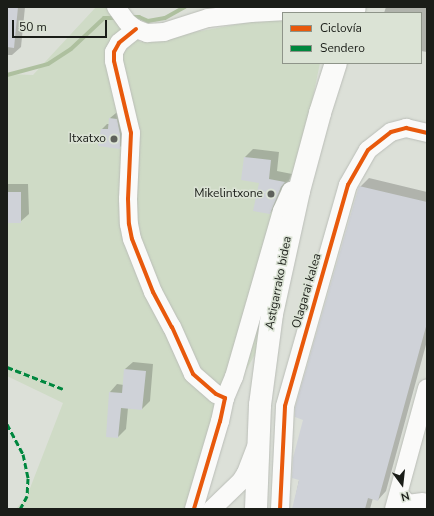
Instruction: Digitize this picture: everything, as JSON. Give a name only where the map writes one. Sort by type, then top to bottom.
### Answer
[{"type":"main road","name":"Astigarrako bidea","points":[[256,509],[257,442],[260,398],[272,314],[299,191],[333,66]]},
{"type":"street","points":[[289,12],[316,10],[333,12]]},
{"type":"street","points":[[225,398],[216,394],[193,374],[172,327],[153,292],[132,239],[129,224],[128,199],[131,133],[114,61],[114,52],[119,43],[124,17],[147,32],[164,32],[208,18],[282,13]]},
{"type":"street","name":"Olagarai kalea","points":[[280,509],[285,406],[348,185],[368,150],[391,132],[406,128],[427,134]]},
{"type":"street","points":[[194,509],[225,398],[234,377],[282,211],[291,191],[299,191]]},
{"type":"street","points":[[423,502],[408,504],[396,501],[427,388]]},
{"type":"street","points":[[212,509],[241,482],[246,473],[257,442]]},
{"type":"green space","points":[[96,7],[115,7],[140,42],[282,16],[282,64],[320,64],[261,344],[225,407],[192,509],[16,509],[27,496],[63,403],[7,376],[7,74],[33,75]]},
{"type":"building","points":[[7,7],[18,7],[14,48],[7,47]]},
{"type":"building","name":"Itxatxo","points":[[109,118],[117,119],[120,134],[120,149],[98,146],[101,129],[108,129]]},
{"type":"building","name":"Mikelintxone","points":[[244,157],[271,160],[269,179],[285,182],[281,187],[270,214],[253,211],[259,183],[241,180]]},
{"type":"building","points":[[359,186],[427,202],[427,323],[378,501],[368,498],[365,509],[292,509],[299,480],[292,478],[293,458],[303,420],[295,417],[295,408]]},
{"type":"building","points":[[7,192],[21,192],[21,223],[7,223]]},
{"type":"building","points":[[124,369],[146,371],[142,410],[121,408],[118,438],[106,437],[109,392],[122,393]]},
{"type":"waterway","points":[[129,17],[139,17],[148,21],[165,18],[185,7]]},
{"type":"waterway","points":[[7,75],[48,64],[71,49],[104,18],[117,18]]},
{"type":"marked path","points":[[7,367],[63,389]]},
{"type":"marked path","points":[[7,424],[23,454],[28,478],[27,496],[20,509]]},
{"type":"cycle path","points":[[136,29],[119,43],[114,52],[114,61],[131,133],[128,199],[129,224],[132,239],[153,292],[172,327],[193,374],[216,394],[225,398],[220,421],[194,509]]},
{"type":"cycle path","points":[[280,509],[285,406],[348,185],[368,150],[391,132],[406,128],[427,133]]},
{"type":"place","name":"Itxatxo","points":[[114,139]]},
{"type":"place","name":"Mikelintxone","points":[[271,194]]}]
